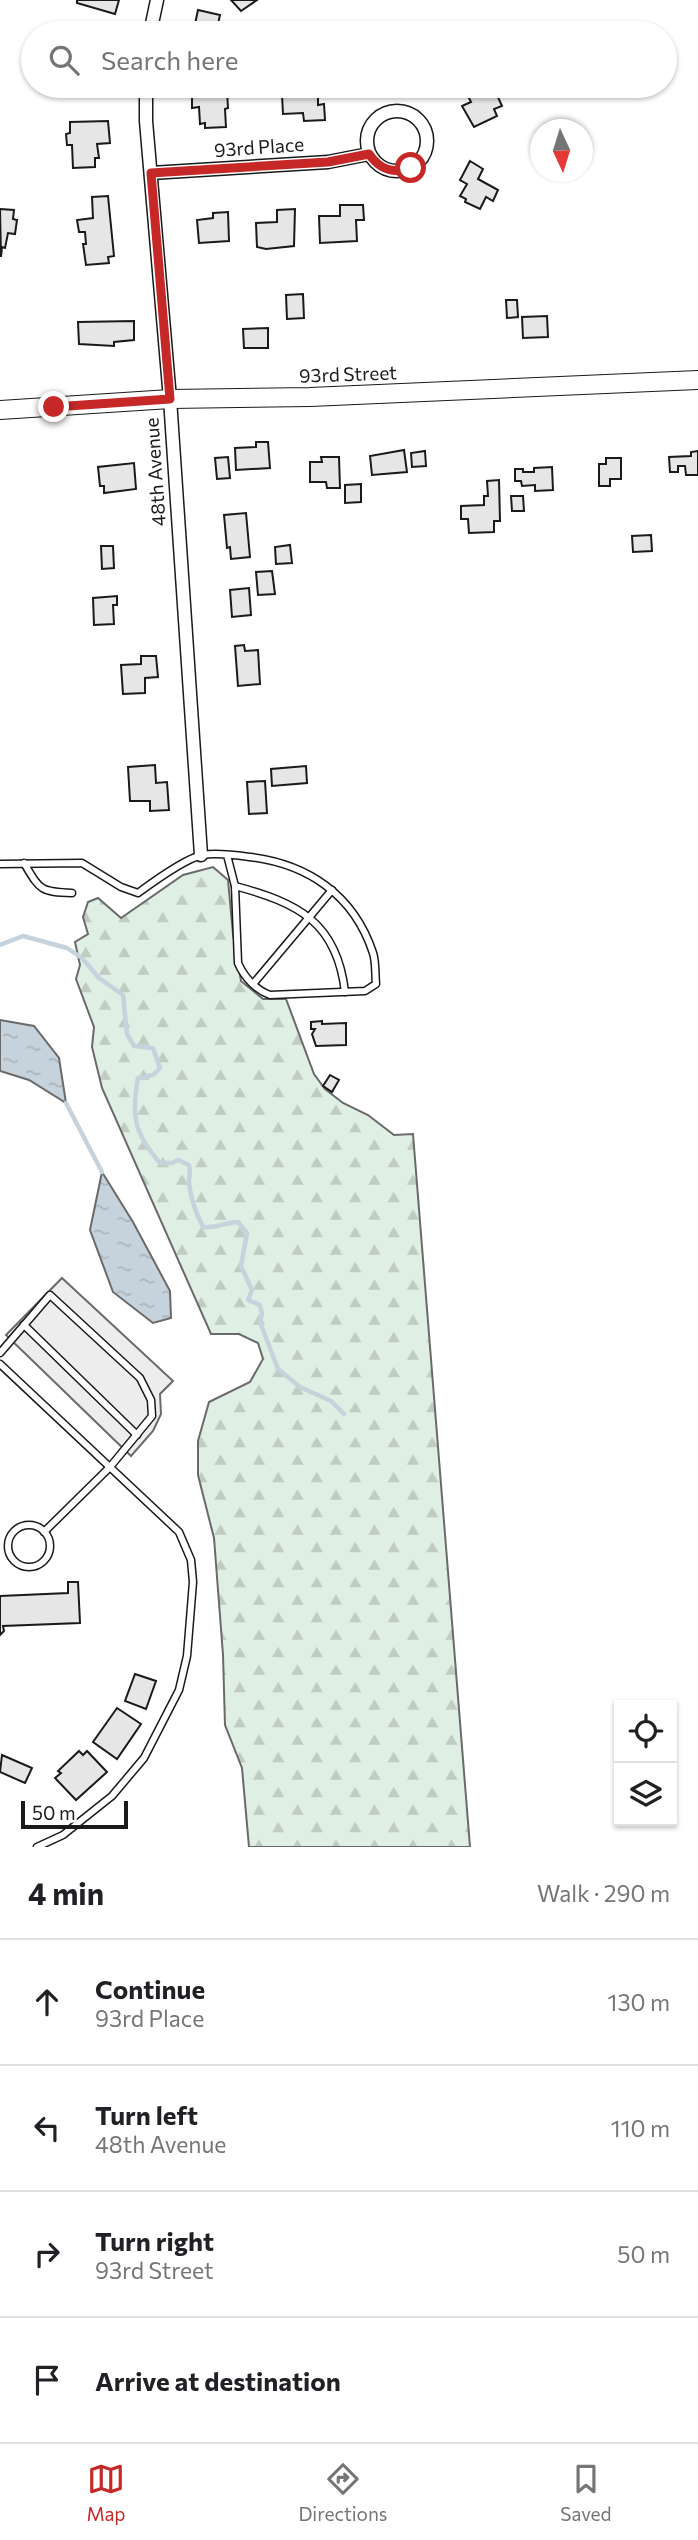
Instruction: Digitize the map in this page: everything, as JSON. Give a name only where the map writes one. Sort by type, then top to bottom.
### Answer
[{"type":"street","points":[[153,21],[157,0]]},
{"type":"street","name":"48th Avenue","points":[[146,98],[170,399],[201,855]]},
{"type":"street","points":[[387,113],[407,113],[422,125],[427,144],[419,162],[411,168],[392,172],[382,168],[369,154],[366,144],[371,125],[387,113]]},
{"type":"street","name":"93rd Place","points":[[151,173],[328,162],[369,154]]},
{"type":"street","name":"93rd Street","points":[[0,410],[170,399],[310,397],[698,380]]},
{"type":"lane","points":[[0,864],[82,863],[121,887],[138,892],[160,876],[201,855],[228,855],[270,859],[314,875],[342,899],[373,954],[376,984],[365,991],[270,995],[261,992],[242,972],[238,963],[235,886],[228,855]]},
{"type":"lane","points":[[24,863],[36,883],[47,892],[72,893]]},
{"type":"lane","points":[[235,886],[294,906],[309,917],[331,943],[342,968],[345,992]]},
{"type":"lane","points":[[253,984],[332,890]]},
{"type":"lane","points":[[0,1353],[50,1295],[140,1378],[151,1400],[152,1416],[137,1435],[110,1467],[44,1532]]},
{"type":"lane","points":[[24,1325],[137,1435]]},
{"type":"lane","points":[[0,1364],[179,1532],[191,1560],[193,1582],[187,1656],[179,1690],[144,1758],[112,1796],[63,1835],[37,1847]]},
{"type":"lane","points":[[26,1525],[44,1532],[50,1545],[46,1558],[35,1566],[28,1567],[15,1562],[8,1550],[14,1532],[26,1525]]},
{"type":"green space","points":[[213,867],[228,880],[241,981],[263,999],[286,999],[314,1074],[325,1089],[343,1103],[368,1115],[394,1135],[413,1134],[470,1847],[249,1847],[242,1768],[225,1725],[223,1655],[214,1538],[198,1475],[198,1441],[209,1402],[250,1382],[263,1359],[258,1343],[239,1334],[211,1334],[102,1088],[92,1047],[94,1027],[76,979],[80,965],[75,942],[88,934],[83,917],[88,902],[98,898],[121,918],[183,875]]},
{"type":"shaded area","points":[[62,1278],[173,1381],[160,1394],[161,1414],[153,1431],[131,1456],[6,1335]]},
{"type":"water","points":[[0,1020],[34,1026],[59,1058],[66,1103],[29,1080],[0,1071]]},
{"type":"water","points":[[102,1172],[133,1222],[170,1291],[171,1318],[153,1323],[113,1292],[90,1230]]},
{"type":"building","points":[[77,0],[119,0],[115,14],[77,3]]},
{"type":"building","points":[[231,0],[257,0],[241,11]]},
{"type":"building","points":[[198,10],[220,15],[219,21],[196,21]]},
{"type":"building","points":[[192,98],[227,98],[226,127],[205,128],[205,123],[200,124],[199,107],[192,108]]},
{"type":"building","points":[[282,98],[318,98],[318,105],[324,104],[325,120],[304,121],[303,113],[283,114]]},
{"type":"building","points":[[469,98],[498,98],[502,106],[494,109],[497,116],[474,127],[462,106],[471,102]]},
{"type":"building","points":[[108,121],[110,143],[97,144],[99,158],[95,158],[95,167],[73,168],[72,145],[67,145],[66,134],[70,133],[70,122]]},
{"type":"building","points":[[470,161],[483,169],[478,179],[498,190],[493,201],[486,197],[480,209],[465,202],[466,199],[460,196],[467,184],[460,180]]},
{"type":"building","points":[[108,196],[114,256],[108,257],[109,263],[86,265],[83,244],[86,244],[85,232],[79,232],[77,220],[93,218],[92,197]]},
{"type":"building","points":[[340,205],[363,205],[364,220],[356,220],[357,241],[320,243],[319,216],[340,216]]},
{"type":"building","points":[[0,209],[14,210],[13,219],[17,220],[15,234],[8,233],[1,257]]},
{"type":"building","points":[[295,209],[294,246],[266,249],[257,247],[256,223],[277,222],[277,210]]},
{"type":"building","points":[[228,212],[229,241],[199,243],[197,220],[213,218],[213,213]]},
{"type":"building","points":[[303,294],[304,318],[287,319],[286,295]]},
{"type":"building","points":[[506,300],[517,300],[518,317],[507,318]]},
{"type":"building","points":[[547,316],[548,337],[523,338],[522,317]]},
{"type":"building","points":[[134,321],[134,340],[114,342],[114,346],[79,344],[78,322]]},
{"type":"building","points":[[268,328],[268,348],[244,348],[243,329]]},
{"type":"building","points":[[256,442],[268,442],[270,468],[236,470],[235,448],[256,447]]},
{"type":"building","points":[[404,450],[407,472],[372,475],[370,456]]},
{"type":"building","points":[[425,451],[426,466],[412,467],[411,453]]},
{"type":"building","points":[[698,451],[698,475],[686,475],[685,466],[678,466],[678,472],[670,472],[669,457],[691,456],[691,452]]},
{"type":"building","points":[[228,457],[230,478],[217,479],[215,458]]},
{"type":"building","points":[[321,457],[339,457],[340,488],[327,488],[326,482],[310,482],[310,462],[322,462]]},
{"type":"building","points":[[606,458],[621,458],[621,479],[610,479],[610,486],[599,486],[599,464],[606,464]]},
{"type":"building","points":[[134,463],[136,489],[104,493],[104,486],[100,486],[98,467]]},
{"type":"building","points":[[552,467],[553,490],[535,491],[535,485],[522,486],[521,481],[515,481],[515,469],[534,472],[534,468]]},
{"type":"building","points":[[499,480],[500,521],[494,521],[494,532],[469,533],[468,519],[461,519],[461,506],[484,505],[484,496],[488,496],[487,481]]},
{"type":"building","points":[[361,484],[361,502],[345,503],[345,485]]},
{"type":"building","points":[[511,496],[523,496],[524,511],[512,511]]},
{"type":"building","points":[[246,513],[250,557],[231,559],[230,547],[227,548],[224,515]]},
{"type":"building","points":[[651,535],[652,551],[633,552],[632,536]]},
{"type":"building","points":[[290,545],[292,563],[276,564],[275,547]]},
{"type":"building","points":[[101,546],[113,546],[114,568],[102,569]]},
{"type":"building","points":[[272,571],[275,594],[258,595],[256,572]]},
{"type":"building","points":[[249,588],[251,615],[232,617],[230,590]]},
{"type":"building","points":[[117,596],[117,605],[113,605],[114,624],[94,625],[93,598]]},
{"type":"building","points":[[244,645],[245,651],[258,650],[260,684],[238,686],[235,646]]},
{"type":"building","points":[[141,656],[156,656],[158,677],[145,678],[145,693],[123,694],[121,665],[141,664]]},
{"type":"building","points":[[155,765],[156,783],[167,782],[169,810],[150,811],[150,801],[130,801],[128,767]]},
{"type":"building","points":[[306,766],[307,783],[272,786],[271,769]]},
{"type":"building","points":[[265,781],[267,813],[249,814],[247,782]]},
{"type":"building","points":[[322,1021],[322,1024],[346,1023],[346,1045],[316,1046],[312,1034],[315,1029],[311,1029],[311,1022]]},
{"type":"building","points":[[330,1075],[339,1080],[332,1092],[323,1086]]},
{"type":"building","points":[[68,1582],[78,1582],[80,1623],[3,1626],[4,1631],[0,1635],[0,1596],[68,1593]]},
{"type":"building","points":[[135,1674],[156,1681],[146,1709],[125,1701]]},
{"type":"building","points":[[117,1708],[141,1724],[117,1759],[93,1742]]},
{"type":"building","points":[[79,1751],[83,1755],[87,1751],[107,1772],[76,1800],[55,1778],[61,1773],[58,1771]]},
{"type":"building","points":[[2,1755],[32,1768],[25,1783],[0,1772]]},
{"type":"waterway","points":[[0,945],[23,936],[67,948],[82,958],[99,978],[123,995],[127,1034],[134,1046],[153,1048],[160,1068],[153,1075],[138,1078],[135,1114],[140,1133],[160,1163],[178,1160],[189,1165],[191,1194],[203,1227],[238,1222],[247,1233],[241,1266],[252,1290],[248,1300],[260,1305],[260,1322],[278,1369],[300,1387],[331,1401],[344,1414]]},
{"type":"waterway","points":[[66,1103],[102,1172]]},
{"type":"route","points":[[54,407],[170,399],[151,173],[296,165],[369,154],[374,162],[392,172],[411,168]]}]
